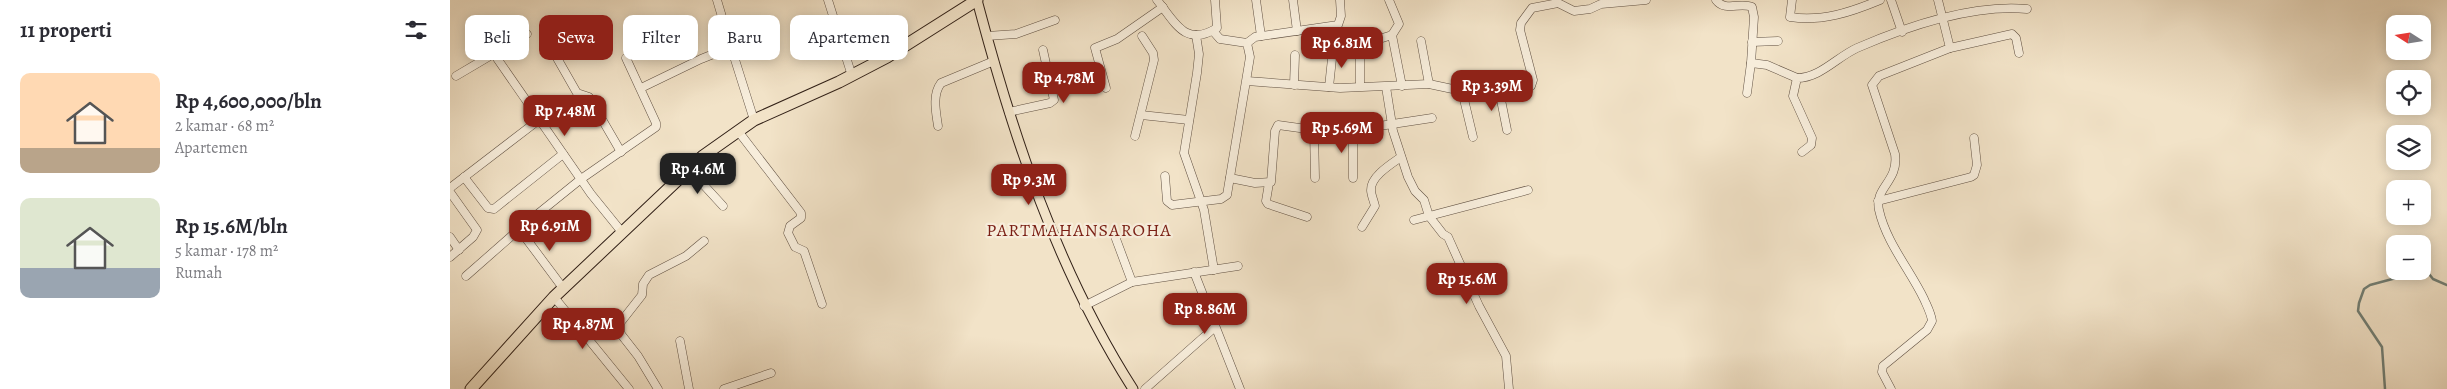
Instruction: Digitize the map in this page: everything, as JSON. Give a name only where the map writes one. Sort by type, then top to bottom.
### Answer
[{"type":"highway","points":[[471,389],[554,297],[621,231],[703,156],[754,120],[852,76],[887,57],[977,0]]},
{"type":"main road","points":[[977,0],[1009,112],[1052,235],[1084,306],[1111,356],[1132,389]]},
{"type":"street","points":[[717,0],[721,15]]},
{"type":"street","points":[[828,0],[852,76]]},
{"type":"street","points":[[1157,0],[1186,35],[1213,31],[1218,25],[1215,0]]},
{"type":"street","points":[[1256,0],[1261,36]]},
{"type":"street","points":[[1293,0],[1298,31]]},
{"type":"street","points":[[1247,43],[1252,38],[1261,36],[1338,25],[1341,16],[1340,0]]},
{"type":"street","points":[[1360,86],[1360,45],[1392,35],[1400,24],[1389,0]]},
{"type":"street","points":[[1565,0],[1566,9]]},
{"type":"street","points":[[1247,81],[1329,87],[1386,87],[1429,84],[1462,91],[1526,89],[1532,84],[1532,75],[1520,30],[1525,14],[1532,8],[1558,3],[1574,12],[1590,9],[1601,4],[1646,0]]},
{"type":"street","points":[[1716,0],[1722,6],[1747,5],[1752,7],[1752,42],[1747,93]]},
{"type":"street","points":[[1792,0],[1790,18],[1808,19],[1853,12],[1880,0]]},
{"type":"street","points":[[1891,0],[1902,32]]},
{"type":"street","points":[[1938,0],[1950,48]]},
{"type":"street","points":[[1750,63],[1768,66],[1796,78],[1810,76],[1856,48],[1943,18],[2013,4],[2027,9]]},
{"type":"street","points":[[1106,88],[1095,48],[1117,39],[1163,7]]},
{"type":"street","points":[[987,36],[1016,34],[1055,20]]},
{"type":"street","points":[[1165,176],[1168,203],[1177,205],[1224,198],[1230,178],[1250,57],[1247,43],[1242,40],[1220,38],[1213,31]]},
{"type":"street","points":[[1891,389],[1882,372],[1883,366],[1927,330],[1932,320],[1918,288],[1884,226],[1878,200],[1896,165],[1895,154],[1873,93],[1873,82],[1879,76],[1950,48],[2012,34],[2016,38],[2019,54]]},
{"type":"street","points":[[1196,35],[1199,54],[1184,153],[1201,201],[1214,270]]},
{"type":"street","points":[[1392,35],[1402,86]]},
{"type":"street","points":[[1135,136],[1154,60],[1154,52],[1142,36]]},
{"type":"street","points":[[1422,40],[1429,84]]},
{"type":"street","points":[[1752,42],[1778,41]]},
{"type":"street","points":[[1009,112],[1050,103],[1054,100],[1043,50]]},
{"type":"street","points":[[1329,87],[1333,50]]},
{"type":"street","points":[[641,88],[708,55]]},
{"type":"street","points":[[1294,85],[1295,55]]},
{"type":"street","points":[[456,76],[484,60]]},
{"type":"street","points":[[498,60],[563,154],[621,231]]},
{"type":"street","points":[[558,60],[577,93],[589,98],[622,152]]},
{"type":"street","points":[[466,276],[519,229],[581,179],[622,152],[657,125],[627,60]]},
{"type":"street","points":[[735,60],[754,120]]},
{"type":"street","points":[[938,126],[935,103],[941,83],[994,61]]},
{"type":"street","points":[[1796,78],[1793,96],[1812,138],[1809,147],[1802,152]]},
{"type":"street","points":[[1386,87],[1392,126],[1401,157],[1415,191],[1424,200],[1429,216],[1443,234],[1448,236],[1480,306],[1504,351],[1510,389]]},
{"type":"street","points":[[1499,90],[1507,130]]},
{"type":"street","points":[[1462,91],[1473,138]]},
{"type":"street","points":[[1141,115],[1189,120]]},
{"type":"street","points":[[450,188],[540,118]]},
{"type":"street","points":[[1307,217],[1267,203],[1269,183],[1273,180],[1275,127],[1281,125],[1314,130],[1353,130],[1392,126],[1432,118]]},
{"type":"street","points":[[738,130],[801,213],[801,218],[790,226],[788,233],[795,247],[804,251],[822,304]]},
{"type":"street","points":[[1314,130],[1315,178]]},
{"type":"street","points":[[1353,130],[1353,178]]},
{"type":"street","points":[[1878,200],[1971,178],[1977,165],[1974,138]]},
{"type":"street","points":[[464,177],[488,208],[494,210],[563,154]]},
{"type":"street","points":[[1362,227],[1375,206],[1371,190],[1374,182],[1386,168],[1401,157]]},
{"type":"street","points":[[689,169],[724,206]]},
{"type":"street","points":[[1230,178],[1269,183]]},
{"type":"street","points":[[1414,220],[1528,190]]},
{"type":"street","points":[[450,192],[477,230],[474,237],[450,257]]},
{"type":"street","points":[[519,229],[563,288]]},
{"type":"street","points":[[450,238],[459,250]]},
{"type":"street","points":[[1116,239],[1132,282]]},
{"type":"street","points":[[658,389],[638,356],[620,332],[620,324],[642,295],[643,284],[649,274],[686,256],[704,241]]},
{"type":"street","points":[[1084,306],[1132,282],[1238,266]]},
{"type":"street","points":[[1194,272],[1214,328],[1240,389]]},
{"type":"street","points":[[554,297],[629,389]]},
{"type":"street","points":[[1145,389],[1214,328]]},
{"type":"street","points":[[680,342],[689,389]]},
{"type":"street","points":[[724,389],[771,373]]},
{"type":"waterway","points":[[2431,276],[2447,285]]},
{"type":"waterway","points":[[2385,389],[2382,347],[2358,311],[2364,289],[2370,285],[2389,280]]},
{"type":"district","name":"PARTMAHANSAROHA","points":[[1079,230]]}]
